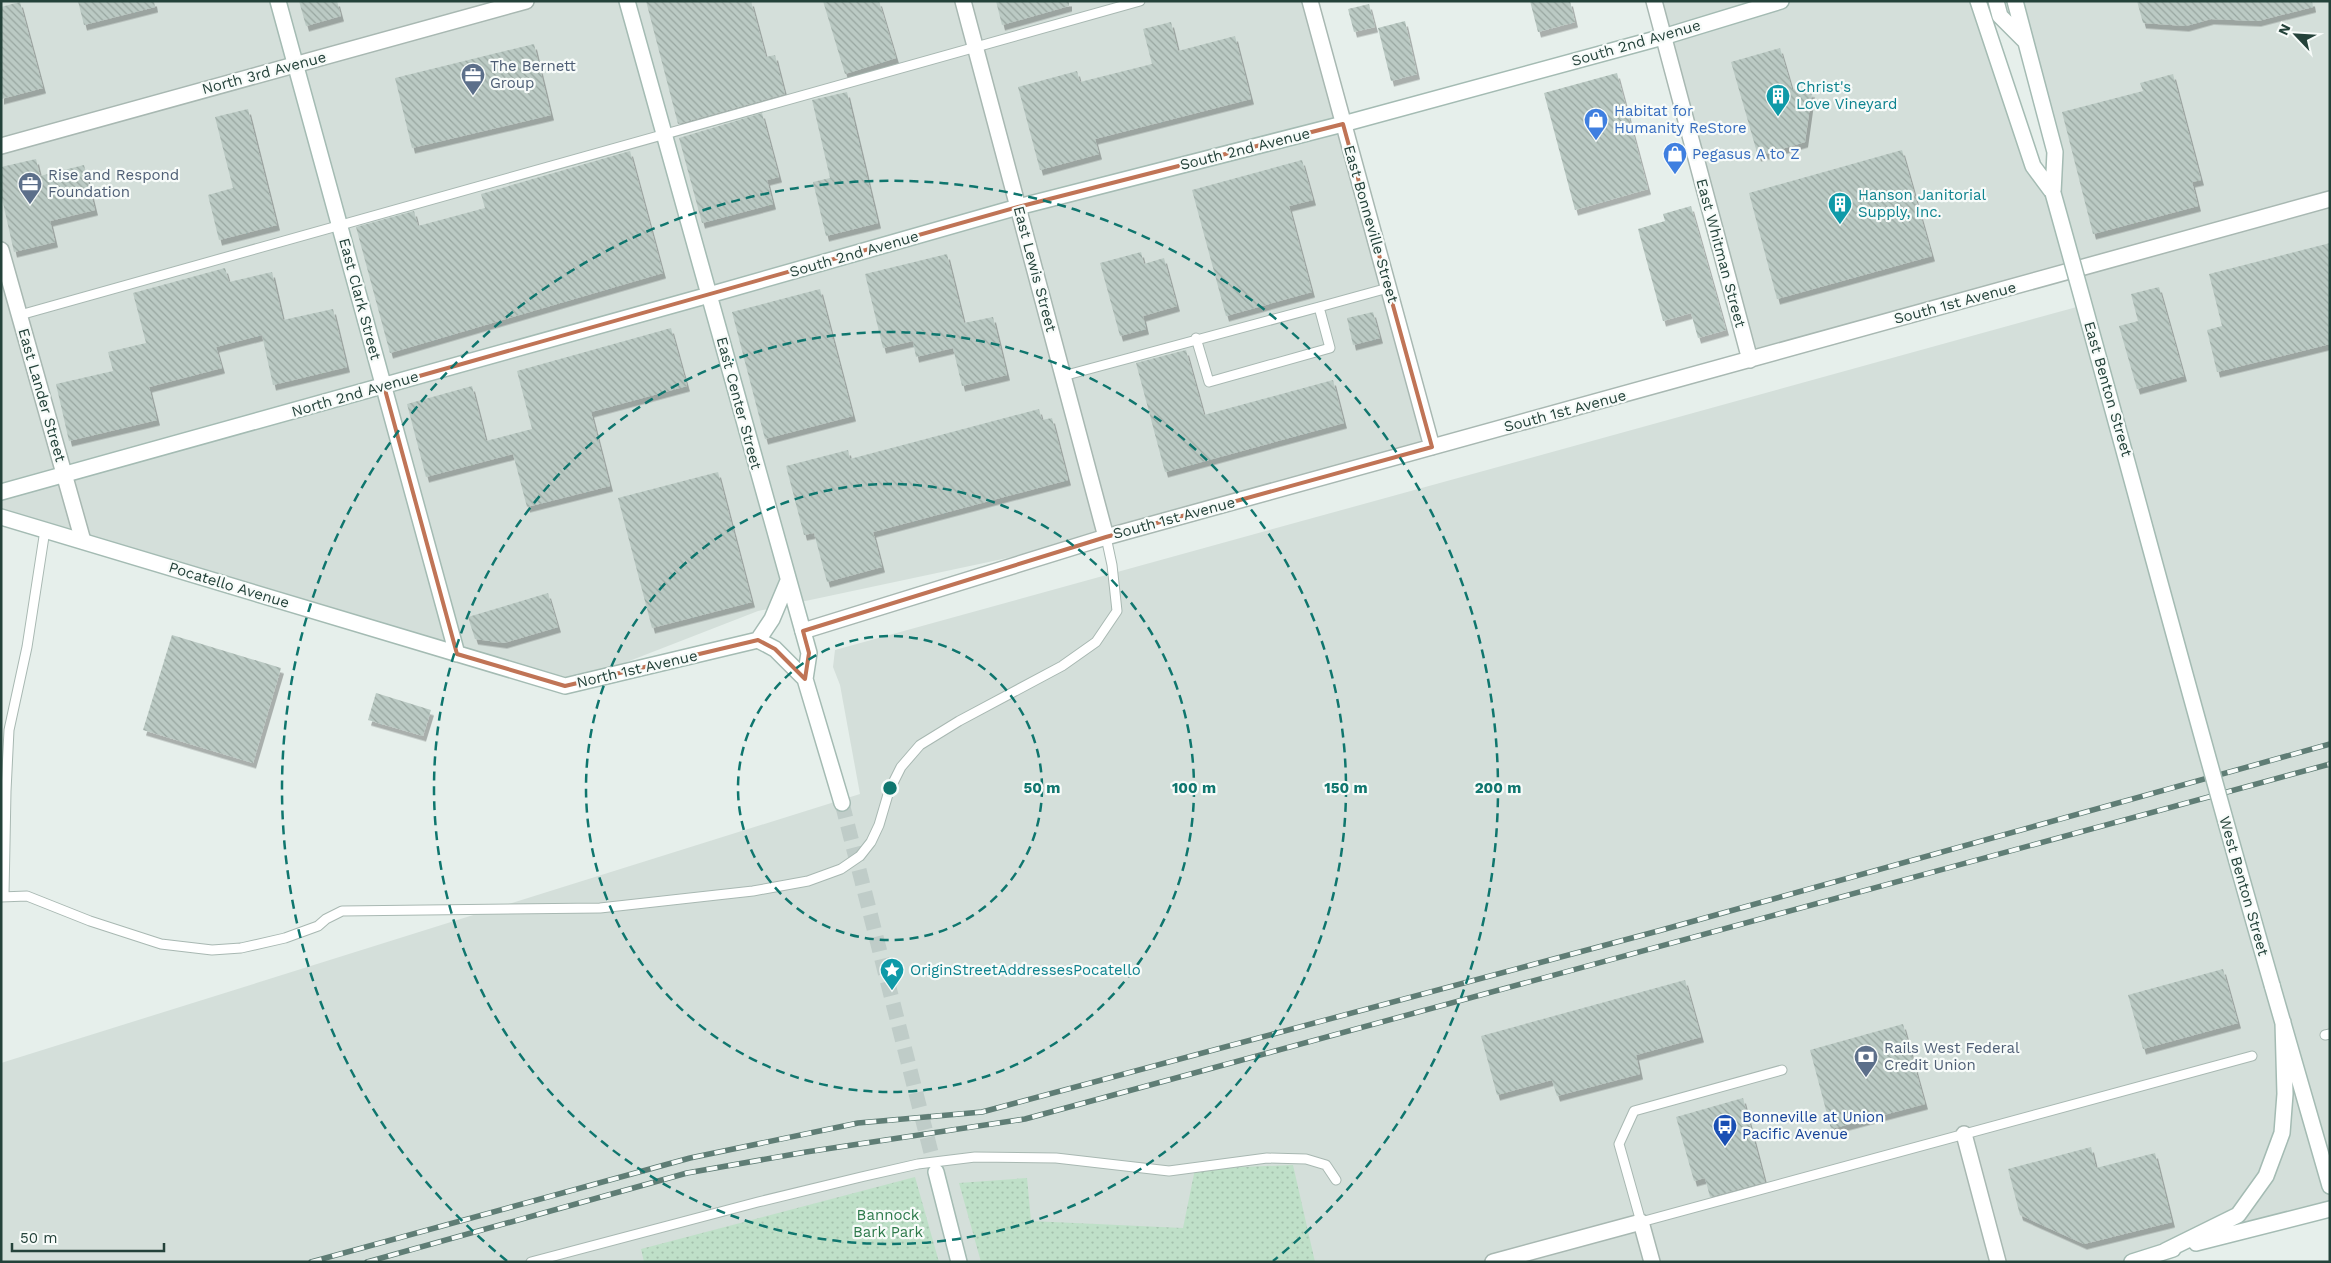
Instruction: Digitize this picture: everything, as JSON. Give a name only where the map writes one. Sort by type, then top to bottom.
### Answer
[{"type":"street","name":"East Clark Street","points":[[278,1],[457,654]]},
{"type":"street","name":"North 3rd Avenue","points":[[1,146],[526,1]]},
{"type":"street","name":"East Center Street","points":[[627,1],[809,653],[805,679],[842,803]]},
{"type":"street","name":"East Lewis Street","points":[[963,1],[1106,537]]},
{"type":"street","name":"East Bonneville Street","points":[[1310,1],[1432,447]]},
{"type":"street","name":"East Whitman Street","points":[[1654,1],[1750,360]]},
{"type":"street","name":"South 2nd Avenue","points":[[709,295],[1018,207],[1343,124],[1663,37],[1781,1]]},
{"type":"street","name":"East Benton Street","points":[[1978,1],[2033,166],[2053,193]]},
{"type":"street","points":[[1996,1],[2000,16],[2026,42]]},
{"type":"street","name":"East Benton Street","points":[[2015,1],[2055,152],[2053,193],[2162,586]]},
{"type":"street","name":"South 1st Avenue","points":[[803,631],[1106,537],[2330,200]]},
{"type":"street","name":"East Lander Street","points":[[1,250],[83,541]]},
{"type":"street","name":"North 2nd Avenue","points":[[1,492],[709,295]]},
{"type":"street","name":"Pocatello Avenue","points":[[1,518],[457,654]]},
{"type":"street","points":[[788,581],[772,619],[758,640],[776,649],[805,679]]},
{"type":"street","name":"West Benton Street","points":[[2162,586],[2221,806],[2330,1186]]},
{"type":"street","name":"North 1st Avenue","points":[[457,654],[565,686],[758,640]]},
{"type":"street","points":[[2165,1251],[2238,1215],[2266,1176],[2282,1133],[2284,1094],[2282,1022]]},
{"type":"street","points":[[1964,1134],[1998,1262]]},
{"type":"street","points":[[936,1172],[959,1262]]},
{"type":"street","points":[[2132,1262],[2165,1251],[2330,1209]]},
{"type":"street","points":[[1493,1262],[1641,1222],[1652,1262]]},
{"type":"lane","points":[[20,315],[1140,1]]},
{"type":"lane","points":[[1063,376],[1196,338],[1388,288]]},
{"type":"lane","points":[[1196,338],[1209,382],[1330,348],[1319,307]]},
{"type":"lane","points":[[45,530],[28,647],[9,730],[3,896],[26,896],[90,921],[160,944],[212,950],[241,948],[285,938],[318,926],[326,919],[342,911],[600,908],[753,891],[808,881],[840,869],[860,856],[871,842],[893,783],[902,767],[920,745],[959,721],[1062,666],[1096,642],[1117,611],[1112,565],[1106,537]]},
{"type":"lane","points":[[1782,1070],[1634,1112],[1619,1144],[1641,1222],[2252,1056]]},
{"type":"lane","points":[[531,1262],[852,1179],[918,1164],[975,1157],[1056,1158],[1169,1171],[1267,1158],[1306,1159],[1326,1165],[1336,1180]]},
{"type":"highlighted area","points":[[1343,124],[1432,447],[1106,537],[803,631],[809,653],[805,679],[775,649],[758,640],[565,686],[457,654],[384,386],[1018,207]]},
{"type":"shaded area","points":[[1,1],[1309,1],[1432,447],[1106,537],[758,611],[565,686],[1,518]]},
{"type":"shaded area","points":[[1654,1],[1978,1],[2033,166],[2053,192],[2055,152],[2015,1],[2330,1],[2330,1209],[2132,1262],[1,1262],[1,1063],[860,794],[840,685],[833,667],[835,650],[2084,305],[2075,272],[1750,360]]},
{"type":"green space","points":[[1293,1165],[1315,1262],[981,1262],[959,1183],[1027,1178],[1031,1221],[1183,1228],[1195,1169]]},
{"type":"green space","name":"Bannock Bark Park","points":[[915,1177],[939,1262],[644,1262],[641,1249]]},
{"type":"building","points":[[78,1],[154,1],[155,7],[84,25]]},
{"type":"building","points":[[299,1],[337,1],[341,16],[306,26]]},
{"type":"building","points":[[646,1],[751,1],[766,57],[775,55],[785,94],[678,124]]},
{"type":"building","points":[[823,1],[879,1],[896,58],[845,74]]},
{"type":"building","points":[[996,1],[1069,1],[1069,6],[1002,25]]},
{"type":"building","points":[[1530,1],[1570,1],[1575,22],[1538,32]]},
{"type":"building","points":[[2137,1],[2312,1],[2313,7],[2258,21],[2211,19],[2186,26],[2143,23]]},
{"type":"building","points":[[20,2],[43,88],[1,99],[1,7]]},
{"type":"building","points":[[1369,4],[1375,27],[1354,32],[1348,9]]},
{"type":"building","points":[[1405,21],[1417,74],[1391,81],[1378,28]]},
{"type":"building","points":[[1171,22],[1178,51],[1235,36],[1251,99],[1095,139],[1099,154],[1040,170],[1018,87],[1077,71],[1080,82],[1152,64],[1143,29]]},
{"type":"building","name":"The Bernett Group","points":[[534,44],[551,115],[412,148],[395,78]]},
{"type":"building","name":"Christ's Love Vineyard","points":[[1780,48],[1792,89],[1812,92],[1805,142],[1758,156],[1731,62]]},
{"type":"building","name":"Habitat for Humanity ReStore","points":[[1617,73],[1648,189],[1575,210],[1544,93]]},
{"type":"building","points":[[2173,74],[2201,180],[2192,182],[2198,206],[2093,234],[2062,112],[2143,91],[2140,83]]},
{"type":"building","points":[[847,92],[878,223],[826,236],[813,182],[830,178],[812,100]]},
{"type":"building","points":[[248,109],[277,225],[219,240],[208,195],[233,188],[215,117]]},
{"type":"building","points":[[762,113],[779,177],[767,180],[773,204],[702,223],[679,138]]},
{"type":"building","name":"Hanson Janitorial Supply, Inc.","points":[[1902,150],[1932,256],[1777,299],[1749,193]]},
{"type":"building","points":[[630,151],[663,273],[390,353],[356,227],[414,211],[418,226],[485,208],[481,194]]},
{"type":"building","points":[[36,159],[40,176],[84,165],[95,210],[50,221],[55,242],[14,252],[1,194],[1,167]]},
{"type":"building","points":[[1302,160],[1313,200],[1289,206],[1312,292],[1226,316],[1192,190]]},
{"type":"building","points":[[1691,206],[1726,330],[1698,338],[1691,313],[1663,321],[1638,229],[1665,221],[1663,214]]},
{"type":"building","points":[[2330,243],[2330,344],[2217,372],[2207,330],[2222,326],[2209,274]]},
{"type":"building","points":[[1141,252],[1144,264],[1164,258],[1177,306],[1143,316],[1146,329],[1120,336],[1100,263]]},
{"type":"building","points":[[947,254],[964,323],[993,317],[1007,375],[962,386],[953,348],[916,357],[913,341],[883,348],[865,274]]},
{"type":"building","points":[[225,268],[229,282],[272,272],[283,320],[333,309],[347,367],[273,385],[262,335],[216,347],[222,368],[149,387],[157,420],[69,441],[56,384],[113,371],[108,352],[146,343],[133,293]]},
{"type":"building","points":[[2159,287],[2184,376],[2137,389],[2119,326],[2138,321],[2131,294]]},
{"type":"building","points":[[820,289],[853,416],[765,439],[732,312]]},
{"type":"building","points":[[1373,312],[1380,338],[1353,345],[1347,318]]},
{"type":"building","points":[[671,328],[687,386],[591,412],[610,486],[527,507],[513,454],[426,477],[407,404],[472,386],[486,441],[532,429],[517,371]]},
{"type":"building","points":[[1186,350],[1204,415],[1333,380],[1344,423],[1165,472],[1136,363]]},
{"type":"building","points":[[1039,409],[1042,420],[1052,418],[1068,480],[873,532],[882,567],[827,582],[814,533],[804,535],[786,466],[848,450],[850,459]]},
{"type":"building","points":[[718,472],[752,602],[652,628],[618,498]]},
{"type":"building","points":[[548,593],[558,627],[504,643],[475,639],[468,617]]},
{"type":"building","points":[[172,635],[281,668],[253,763],[143,730]]},
{"type":"building","points":[[376,693],[431,710],[423,736],[368,720]]},
{"type":"building","points":[[2223,969],[2238,1023],[2143,1049],[2128,995]]},
{"type":"building","points":[[1685,980],[1701,1037],[1636,1055],[1640,1074],[1557,1096],[1552,1080],[1497,1095],[1481,1036]]},
{"type":"building","points":[[1903,1024],[1925,1104],[1831,1129],[1810,1050]]},
{"type":"building","points":[[1743,1098],[1765,1182],[1710,1197],[1705,1178],[1694,1181],[1676,1117]]},
{"type":"building","points":[[2091,1147],[2096,1168],[2155,1153],[2172,1222],[2084,1244],[2020,1215],[2008,1169]]},
{"type":"tunnel","points":[[842,803],[936,1172]]},
{"type":"railway","points":[[311,1262],[690,1158],[858,1123],[982,1112],[1658,931],[2330,744]]},
{"type":"railway","points":[[367,1262],[687,1173],[806,1152],[1025,1119],[2330,764]]},
{"type":"place","name":"The Bernett Group","points":[[473,96]]},
{"type":"place","name":"Christ's Love Vineyard","points":[[1778,117]]},
{"type":"place","name":"Habitat for Humanity ReStore","points":[[1596,141]]},
{"type":"place","name":"Pegasus A to Z","points":[[1675,175]]},
{"type":"place","name":"Rise and Respond Foundation","points":[[30,205]]},
{"type":"place","name":"Hanson Janitorial Supply, Inc.","points":[[1840,225]]},
{"type":"place","name":"OriginStreetAddressesPocatello","points":[[892,991]]},
{"type":"place","name":"Rails West Federal Credit Union","points":[[1866,1078]]},
{"type":"place","name":"Bonneville at Union Pacific Avenue","points":[[1725,1147]]}]
